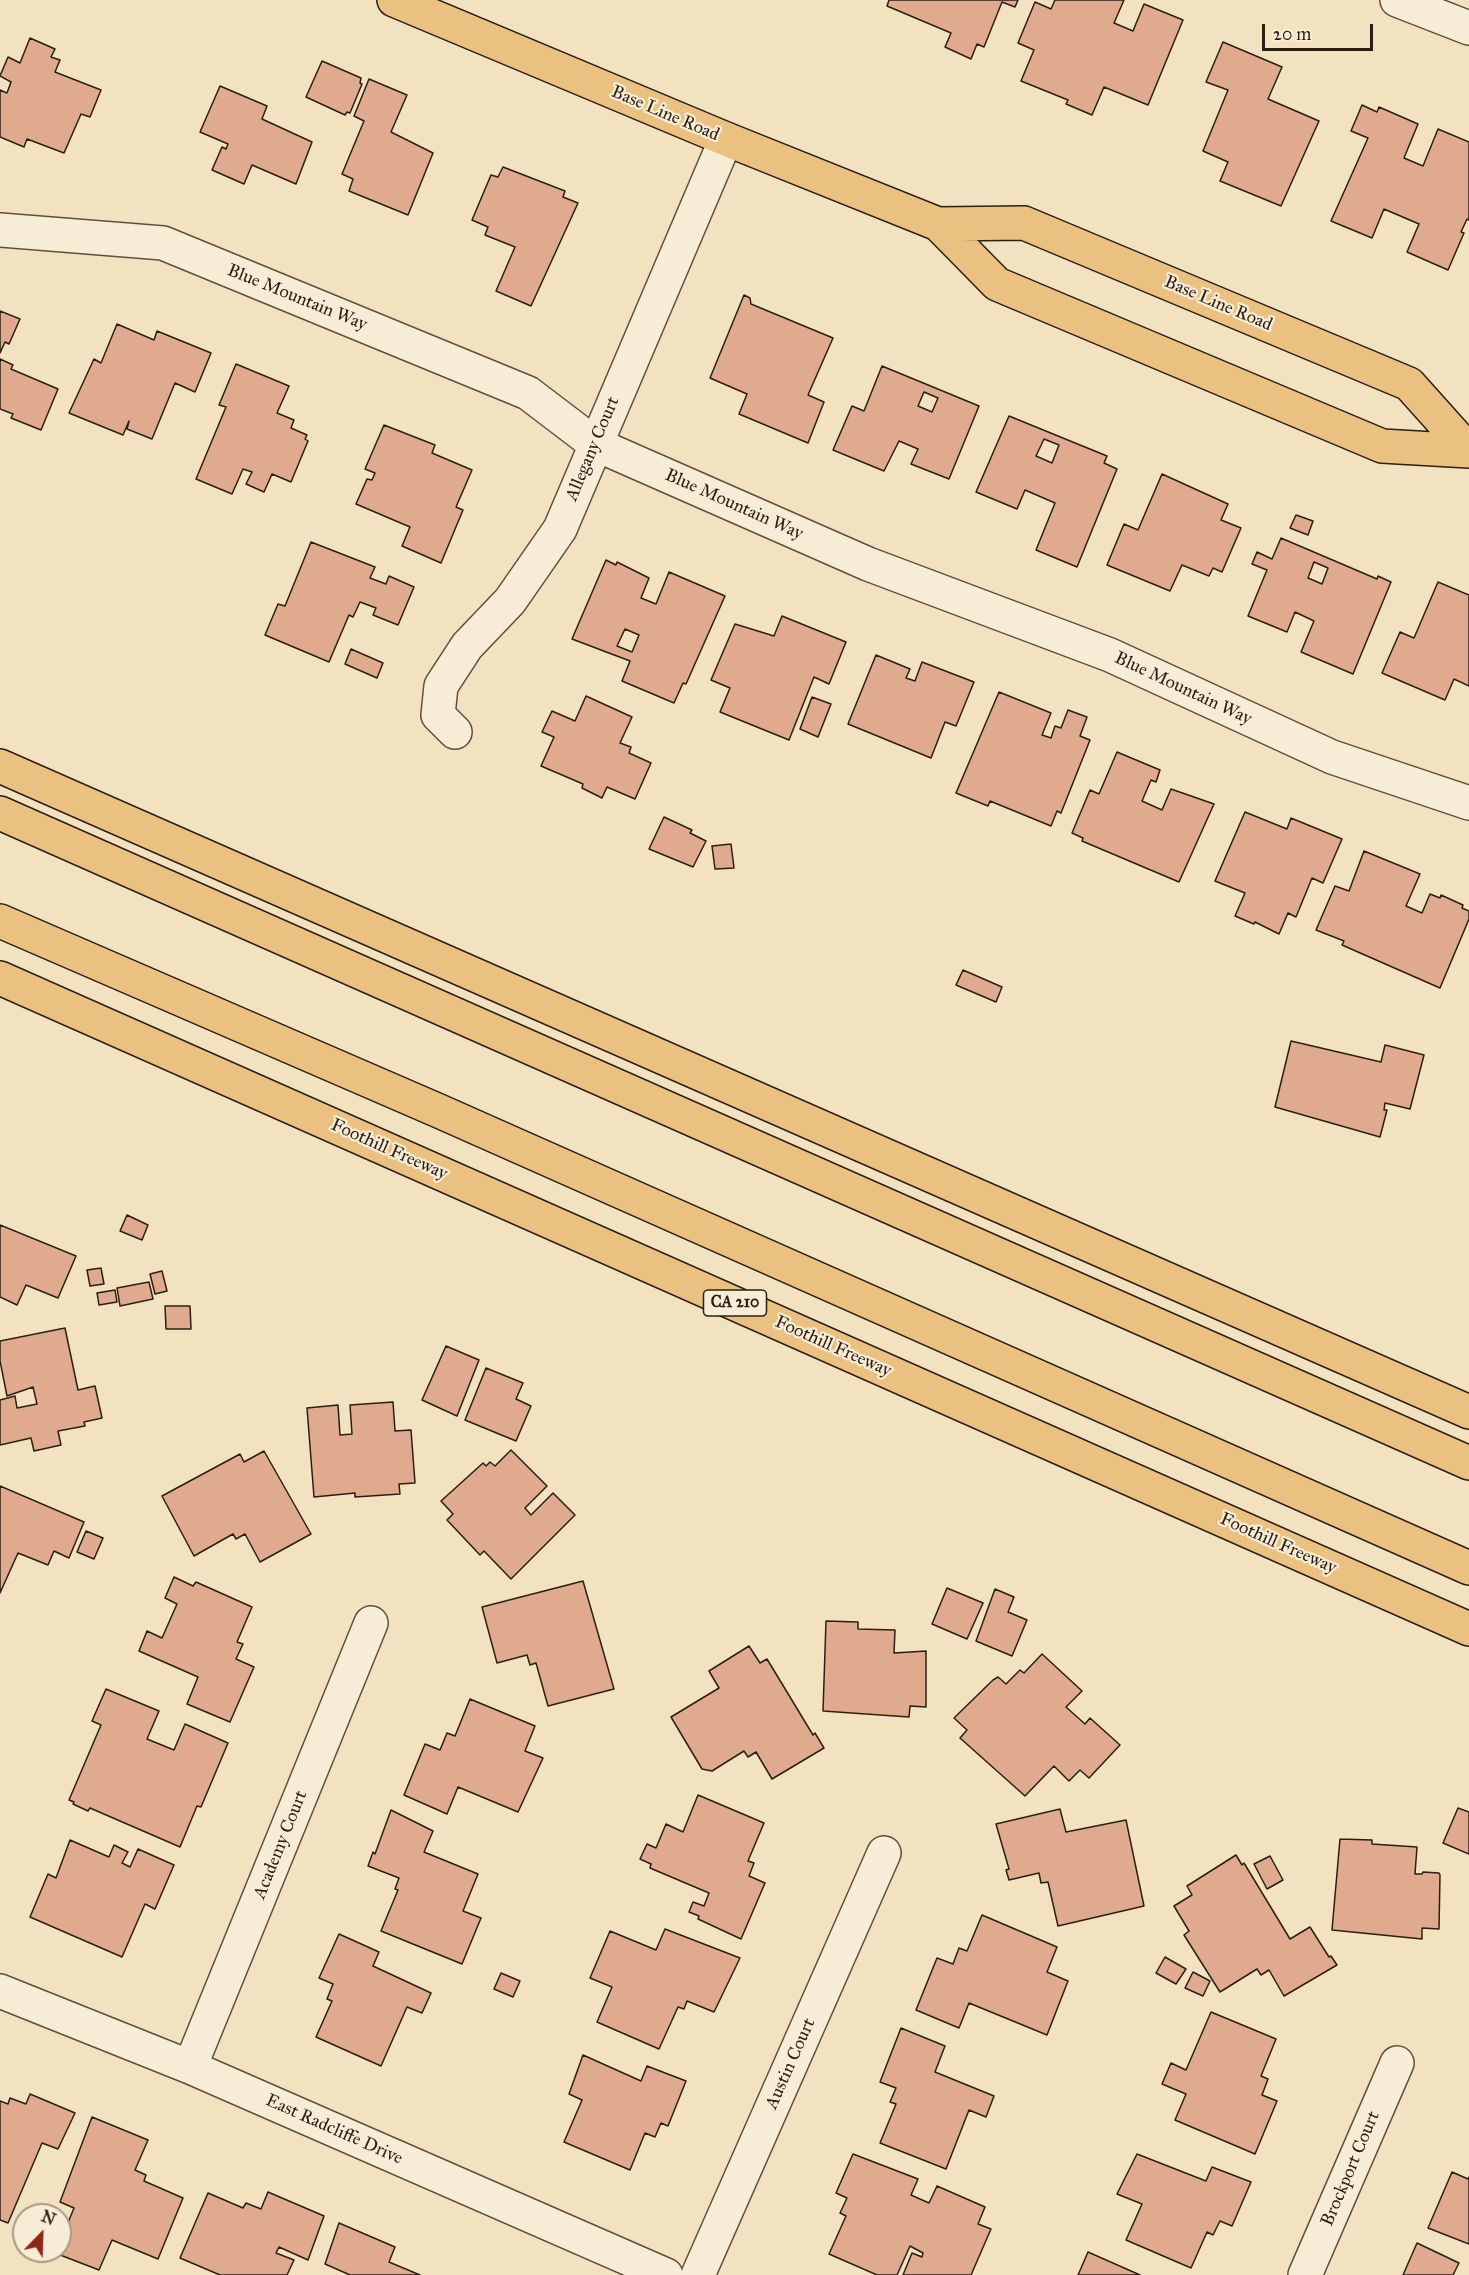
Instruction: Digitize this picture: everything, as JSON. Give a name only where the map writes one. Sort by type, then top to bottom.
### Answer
[{"type":"main road","name":"Base Line Road","points":[[394,0],[726,139],[938,224],[1024,223],[1409,384],[1469,451]]},
{"type":"main road","name":"Base Line Road","points":[[938,224],[997,284],[1383,446],[1469,451]]},
{"type":"main road","points":[[0,766],[1469,1412]]},
{"type":"main road","points":[[0,813],[1469,1463]]},
{"type":"main road","points":[[0,921],[439,1111],[1469,1568]]},
{"type":"main road","name":"Foothill Freeway","points":[[0,978],[1469,1629]]},
{"type":"street","points":[[1397,0],[1469,28]]},
{"type":"street","name":"Allegany Court","points":[[455,732],[438,715],[441,686],[467,646],[510,601],[560,529],[726,139]]},
{"type":"street","name":"Blue Mountain Way","points":[[0,230],[163,243],[528,393],[595,444],[868,564],[1110,656],[1332,757],[1469,803]]},
{"type":"street","name":"Academy Court","points":[[190,2067],[371,1623]]},
{"type":"street","name":"Austin Court","points":[[698,2275],[884,1853]]},
{"type":"street","name":"East Radcliffe Drive","points":[[0,1991],[190,2067],[666,2275]]},
{"type":"street","name":"Brockport Court","points":[[1305,2275],[1396,2063]]},
{"type":"building","points":[[889,0],[1018,0],[1015,7],[1002,2],[984,47],[977,44],[971,59],[945,47],[951,33],[887,6]]},
{"type":"building","points":[[1055,0],[1124,0],[1114,23],[1133,31],[1144,4],[1183,20],[1148,105],[1104,87],[1092,115],[1066,104],[1068,100],[1021,81],[1034,50],[1018,43],[1035,2],[1051,9]]},
{"type":"building","points":[[30,38],[55,49],[51,57],[60,60],[55,72],[101,90],[90,117],[81,114],[64,153],[27,139],[24,147],[0,137],[0,90],[7,93],[11,82],[0,76],[8,57],[20,63]]},
{"type":"building","points":[[1223,42],[1282,67],[1268,99],[1319,121],[1281,206],[1220,181],[1228,162],[1203,151],[1228,90],[1206,82]]},
{"type":"building","points":[[322,61],[361,78],[360,83],[362,84],[350,113],[347,112],[345,115],[306,97]]},
{"type":"building","points":[[369,79],[407,95],[391,132],[433,153],[408,215],[349,191],[353,179],[342,174],[364,121],[354,116]]},
{"type":"building","points":[[220,86],[267,106],[262,119],[312,142],[296,184],[252,165],[244,184],[212,170],[222,147],[226,149],[228,144],[200,132]]},
{"type":"building","points":[[1362,105],[1377,112],[1379,107],[1418,124],[1404,158],[1423,166],[1438,129],[1469,142],[1469,220],[1467,219],[1461,232],[1464,233],[1448,270],[1407,252],[1419,224],[1384,209],[1372,238],[1331,221],[1368,138],[1351,131]]},
{"type":"building","points":[[503,167],[565,191],[563,197],[578,203],[531,306],[496,291],[515,247],[485,235],[488,227],[472,220],[491,175],[498,177]]},
{"type":"building","points":[[744,295],[750,298],[751,304],[833,338],[808,395],[824,402],[808,443],[739,414],[747,394],[710,378]]},
{"type":"building","points":[[0,311],[20,319],[9,344],[5,342],[0,353]]},
{"type":"building","points":[[117,324],[154,340],[157,331],[211,353],[195,392],[175,383],[152,439],[127,429],[129,421],[123,435],[69,413],[94,359],[101,363]]},
{"type":"building","points":[[0,359],[13,365],[11,369],[58,389],[41,430],[11,418],[13,414],[0,409]]},
{"type":"building","points":[[236,364],[289,386],[277,413],[294,420],[291,428],[307,435],[305,439],[308,441],[291,482],[272,474],[264,492],[246,484],[252,472],[243,469],[232,494],[196,479],[226,407],[219,405]]},
{"type":"building","points":[[882,366],[979,406],[949,479],[911,464],[918,449],[899,441],[884,471],[833,450],[852,406],[864,411]],"holes":[[[924,392],[938,398],[932,412],[918,406]]]},
{"type":"building","points":[[1009,416],[1107,456],[1104,463],[1117,469],[1077,567],[1036,550],[1055,503],[1025,490],[1017,509],[976,492]],"holes":[[[1044,439],[1059,445],[1052,463],[1036,456]]]},
{"type":"building","points":[[384,425],[435,445],[432,453],[472,470],[456,507],[463,510],[441,563],[402,546],[410,527],[356,504],[367,479],[372,480],[375,473],[365,469]]},
{"type":"building","points":[[1162,474],[1228,504],[1221,520],[1241,528],[1222,572],[1213,568],[1209,576],[1182,565],[1170,591],[1107,565],[1124,524],[1138,530]]},
{"type":"building","points":[[1296,515],[1313,521],[1308,535],[1290,528]]},
{"type":"building","points":[[1281,538],[1377,579],[1378,576],[1391,582],[1353,674],[1301,652],[1314,621],[1295,612],[1287,632],[1248,616],[1267,570],[1252,564],[1257,552],[1272,559]],"holes":[[[1314,562],[1328,568],[1322,584],[1308,578]]]},
{"type":"building","points":[[311,542],[375,567],[370,578],[386,584],[389,576],[414,587],[398,625],[373,615],[376,608],[360,602],[353,617],[349,615],[329,662],[265,635],[278,604],[285,606]]},
{"type":"building","points":[[606,560],[616,565],[617,562],[649,578],[641,598],[656,604],[669,572],[725,596],[686,684],[683,683],[674,703],[622,681],[630,661],[572,639]],"holes":[[[625,629],[639,635],[632,652],[617,646]]]},
{"type":"building","points":[[1438,582],[1469,595],[1469,686],[1454,679],[1445,700],[1382,673],[1400,632],[1414,638]]},
{"type":"building","points":[[782,616],[846,642],[829,684],[814,677],[789,740],[720,712],[730,688],[711,680],[735,624],[774,636]]},
{"type":"building","points":[[351,649],[383,663],[377,678],[345,664]]},
{"type":"building","points":[[876,655],[910,669],[906,678],[915,681],[922,662],[974,682],[956,726],[945,722],[931,758],[848,724]]},
{"type":"building","points":[[999,692],[1051,713],[1042,735],[1051,738],[1055,726],[1061,728],[1068,710],[1087,717],[1080,736],[1090,740],[1061,813],[1057,811],[1051,826],[990,801],[988,806],[956,793]]},
{"type":"building","points":[[586,696],[632,717],[620,743],[631,747],[629,753],[651,763],[635,799],[607,787],[602,798],[582,788],[583,784],[541,766],[554,737],[542,732],[552,711],[575,721]]},
{"type":"building","points":[[812,697],[831,704],[818,737],[800,729]]},
{"type":"building","points":[[1117,752],[1160,770],[1156,782],[1151,780],[1142,801],[1162,810],[1171,789],[1214,804],[1179,882],[1082,841],[1083,838],[1072,833],[1090,790],[1099,794]]},
{"type":"building","points":[[1245,812],[1287,829],[1291,818],[1342,839],[1323,883],[1312,878],[1296,917],[1288,913],[1279,934],[1255,922],[1254,924],[1235,916],[1245,893],[1215,881]]},
{"type":"building","points":[[664,817],[692,830],[690,833],[706,841],[693,867],[649,849]]},
{"type":"building","points":[[731,844],[734,868],[715,869],[712,846]]},
{"type":"building","points":[[1364,851],[1420,874],[1406,906],[1422,913],[1430,894],[1440,898],[1441,895],[1463,905],[1462,908],[1469,911],[1469,919],[1440,988],[1342,945],[1344,941],[1316,930],[1335,886],[1349,891]]},
{"type":"building","points":[[963,970],[1002,987],[996,1002],[956,985]]},
{"type":"building","points":[[1291,1041],[1381,1062],[1385,1045],[1424,1055],[1410,1109],[1385,1103],[1384,1110],[1387,1110],[1380,1137],[1275,1107]]},
{"type":"building","points":[[127,1215],[148,1225],[142,1240],[120,1231]]},
{"type":"building","points":[[0,1225],[76,1256],[58,1298],[26,1285],[17,1305],[0,1297]]},
{"type":"building","points":[[101,1268],[104,1284],[90,1286],[87,1270]]},
{"type":"building","points":[[162,1271],[167,1291],[155,1294],[150,1274]]},
{"type":"building","points":[[149,1282],[153,1299],[120,1306],[117,1288]]},
{"type":"building","points":[[115,1290],[117,1302],[99,1305],[97,1293]]},
{"type":"building","points":[[165,1306],[190,1306],[191,1329],[166,1329]]},
{"type":"building","points":[[65,1328],[78,1390],[95,1386],[102,1418],[84,1422],[85,1426],[58,1431],[61,1445],[34,1451],[31,1438],[0,1445],[0,1400],[15,1396],[17,1408],[37,1404],[33,1387],[7,1396],[0,1361],[0,1341]]},
{"type":"building","points":[[446,1346],[479,1360],[457,1416],[422,1400]]},
{"type":"building","points":[[486,1368],[523,1383],[516,1399],[531,1406],[516,1441],[465,1420]]},
{"type":"building","points":[[393,1402],[395,1431],[411,1430],[415,1483],[399,1484],[400,1494],[355,1497],[355,1493],[314,1497],[307,1408],[338,1405],[340,1435],[352,1434],[350,1405]]},
{"type":"building","points":[[511,1450],[547,1486],[525,1508],[531,1515],[553,1493],[575,1515],[511,1579],[484,1551],[480,1555],[447,1520],[453,1514],[441,1501],[483,1463],[486,1466],[490,1462],[495,1466]]},
{"type":"building","points":[[264,1451],[311,1534],[260,1562],[245,1534],[236,1539],[233,1534],[194,1556],[162,1496],[240,1454],[244,1462]]},
{"type":"building","points":[[0,1486],[84,1522],[69,1558],[54,1551],[48,1565],[18,1553],[0,1593]]},
{"type":"building","points":[[86,1531],[103,1538],[94,1559],[77,1552]]},
{"type":"building","points":[[174,1577],[193,1586],[196,1582],[252,1607],[237,1642],[243,1644],[236,1659],[254,1667],[230,1722],[187,1704],[198,1677],[139,1651],[147,1631],[162,1638],[177,1604],[165,1598]]},
{"type":"building","points":[[583,1581],[614,1689],[548,1706],[536,1663],[530,1665],[527,1655],[497,1663],[482,1607]]},
{"type":"building","points":[[947,1588],[983,1603],[967,1639],[932,1624]]},
{"type":"building","points":[[995,1589],[1014,1597],[1008,1612],[1027,1620],[1012,1656],[976,1641]]},
{"type":"building","points":[[826,1621],[858,1622],[858,1629],[895,1630],[894,1653],[926,1651],[926,1707],[910,1706],[909,1717],[823,1711]]},
{"type":"building","points":[[749,1646],[760,1663],[767,1659],[813,1735],[815,1733],[824,1748],[772,1779],[756,1752],[748,1757],[744,1751],[712,1771],[702,1769],[671,1717],[719,1688],[709,1671]]},
{"type":"building","points":[[1042,1654],[1082,1691],[1066,1707],[1085,1724],[1090,1718],[1120,1745],[1089,1778],[1080,1770],[1069,1781],[1054,1766],[1025,1796],[960,1738],[967,1730],[954,1718],[993,1680],[998,1677],[1006,1684],[1020,1670],[1024,1673]]},
{"type":"building","points":[[106,1689],[159,1711],[147,1739],[174,1750],[185,1724],[228,1743],[201,1807],[197,1806],[180,1847],[90,1808],[88,1811],[69,1800],[101,1725],[92,1721]]},
{"type":"building","points":[[470,1699],[535,1726],[525,1751],[543,1758],[518,1812],[458,1787],[447,1814],[404,1795],[425,1744],[440,1750],[447,1733],[455,1736]]},
{"type":"building","points":[[698,1795],[764,1823],[748,1861],[754,1863],[749,1876],[765,1883],[741,1939],[698,1919],[699,1916],[689,1912],[693,1902],[704,1906],[709,1893],[650,1868],[651,1864],[640,1859],[647,1844],[656,1848],[666,1824],[683,1832]]},
{"type":"building","points":[[1458,1808],[1469,1812],[1469,1854],[1443,1843]]},
{"type":"building","points":[[1060,1809],[1066,1832],[1126,1820],[1144,1906],[1058,1926],[1048,1882],[1041,1883],[1039,1873],[1009,1880],[1006,1870],[1009,1869],[996,1824]]},
{"type":"building","points":[[391,1810],[433,1831],[424,1852],[478,1874],[463,1911],[481,1918],[462,1964],[381,1931],[398,1890],[395,1889],[399,1878],[368,1866],[373,1852],[375,1854]]},
{"type":"building","points":[[1340,1839],[1372,1840],[1372,1844],[1417,1847],[1415,1874],[1423,1872],[1440,1875],[1439,1929],[1422,1928],[1422,1939],[1332,1930]]},
{"type":"building","points":[[70,1840],[109,1857],[114,1845],[128,1852],[122,1863],[130,1867],[138,1849],[174,1865],[155,1909],[145,1904],[122,1957],[30,1917],[48,1874],[56,1878]]},
{"type":"building","points":[[1236,1855],[1242,1865],[1244,1863],[1290,1939],[1310,1927],[1329,1957],[1331,1956],[1337,1965],[1284,1996],[1269,1970],[1261,1975],[1257,1969],[1220,1992],[1184,1935],[1189,1931],[1174,1906],[1192,1895],[1187,1886]]},
{"type":"building","points":[[1270,1856],[1283,1880],[1267,1889],[1254,1864]]},
{"type":"building","points":[[982,1915],[1057,1947],[1047,1972],[1068,1981],[1047,2035],[969,2003],[959,2028],[916,2010],[937,1958],[953,1964],[959,1948],[967,1951]]},
{"type":"building","points":[[665,1929],[740,1958],[714,2012],[687,2001],[684,2009],[678,2007],[659,2049],[597,2022],[612,1987],[590,1978],[610,1931],[656,1950]]},
{"type":"building","points":[[339,1934],[379,1952],[373,1966],[431,1993],[422,2013],[407,2007],[381,2066],[316,2037],[332,2001],[327,1999],[333,1984],[319,1978]]},
{"type":"building","points":[[1165,1957],[1186,1969],[1176,1984],[1156,1973]]},
{"type":"building","points":[[1193,1972],[1210,1981],[1203,1996],[1185,1988]]},
{"type":"building","points":[[501,1973],[520,1981],[513,1997],[494,1989]]},
{"type":"building","points":[[1211,2012],[1276,2039],[1261,2076],[1268,2079],[1262,2095],[1277,2101],[1255,2154],[1175,2120],[1186,2094],[1162,2084],[1171,2063],[1186,2070]]},
{"type":"building","points":[[901,2028],[945,2046],[935,2072],[994,2096],[986,2117],[969,2110],[946,2169],[880,2143],[896,2104],[890,2102],[896,2088],[880,2082]]},
{"type":"building","points":[[583,2055],[641,2081],[647,2066],[686,2081],[668,2126],[661,2123],[655,2137],[645,2133],[630,2170],[564,2142],[582,2100],[569,2094]]},
{"type":"building","points":[[30,2094],[75,2113],[58,2149],[42,2143],[16,2203],[12,2203],[12,2214],[8,2223],[0,2220],[0,2101],[8,2104],[10,2098],[26,2104]]},
{"type":"building","points":[[92,2117],[148,2140],[135,2170],[146,2175],[144,2181],[183,2198],[158,2259],[112,2240],[99,2270],[72,2260],[72,2213],[74,2208],[72,2203],[60,2202]]},
{"type":"building","points":[[853,2154],[918,2179],[911,2195],[929,2203],[937,2186],[985,2207],[978,2224],[991,2229],[971,2275],[903,2275],[912,2253],[922,2257],[923,2253],[910,2246],[897,2275],[877,2275],[829,2254],[846,2216],[840,2213],[847,2198],[836,2193]]},
{"type":"building","points":[[1137,2154],[1206,2181],[1212,2167],[1251,2182],[1232,2226],[1220,2221],[1213,2235],[1207,2232],[1191,2268],[1126,2240],[1142,2204],[1117,2194]]},
{"type":"building","points":[[1452,2172],[1468,2179],[1469,2177],[1469,2244],[1428,2228]]},
{"type":"building","points":[[268,2192],[324,2216],[308,2260],[279,2247],[276,2253],[294,2260],[287,2275],[220,2275],[180,2258],[208,2193],[243,2208],[246,2203],[261,2209]]},
{"type":"building","points":[[339,2223],[395,2247],[389,2262],[420,2275],[350,2275],[325,2264]]},
{"type":"building","points":[[1417,2243],[1459,2263],[1453,2275],[1403,2275]]},
{"type":"building","points":[[1088,2252],[1140,2275],[1078,2275]]}]
